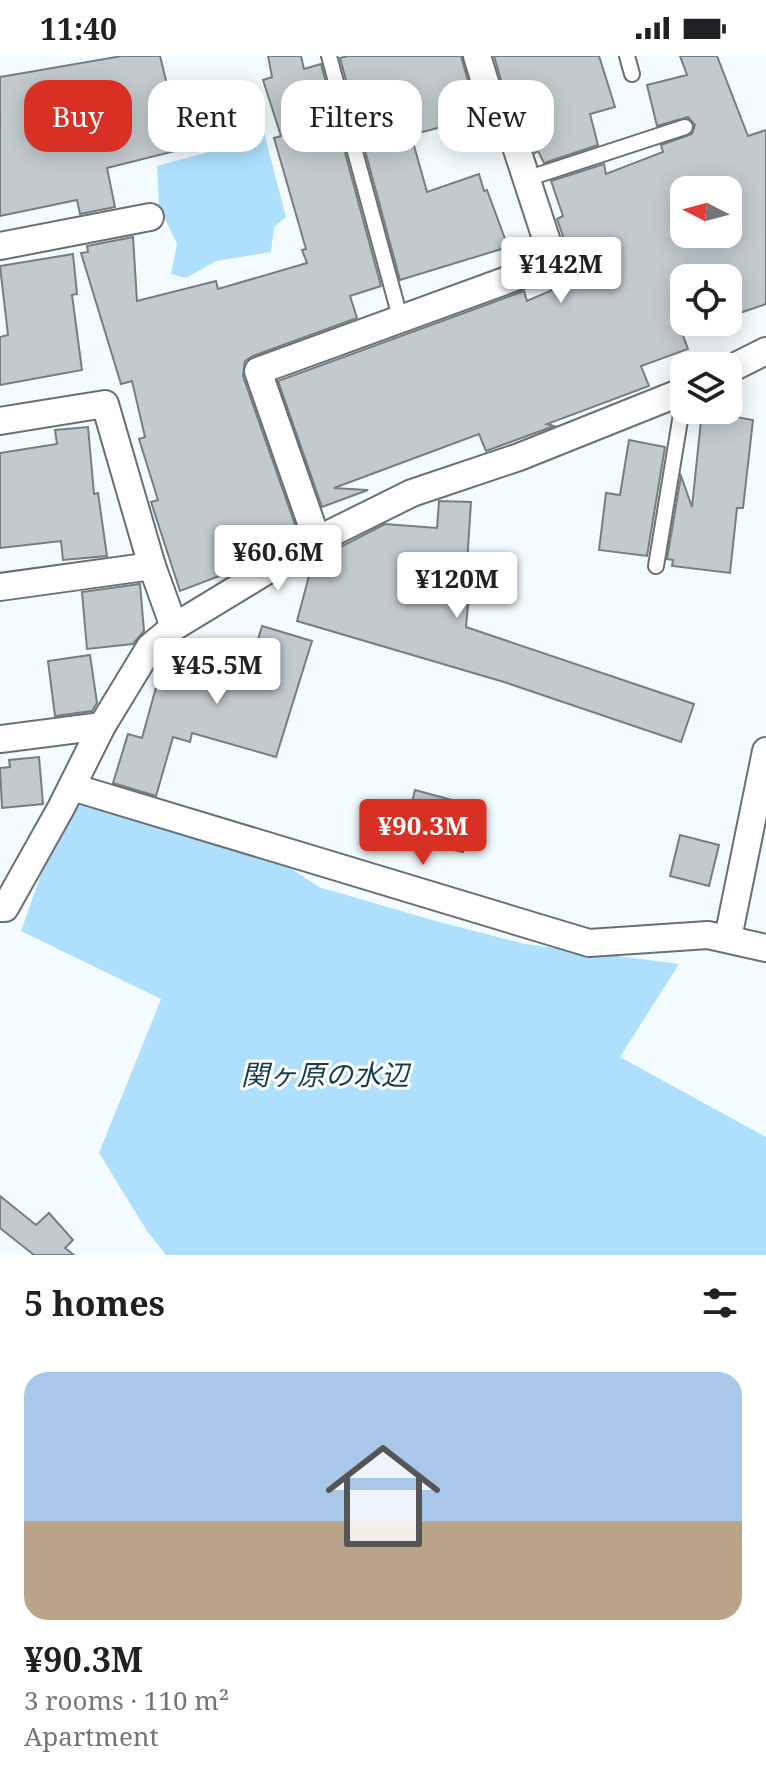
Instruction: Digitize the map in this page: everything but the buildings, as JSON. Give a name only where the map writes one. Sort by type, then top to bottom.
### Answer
[{"type":"street","points":[[317,540],[258,371],[554,263],[506,116],[489,95],[477,56]]},
{"type":"street","points":[[0,246],[150,217]]},
{"type":"street","points":[[742,363],[766,351]]},
{"type":"street","points":[[0,908],[5,908],[102,726],[150,647],[174,627],[317,540],[412,493],[519,457],[670,399]]},
{"type":"street","points":[[0,421],[105,404],[152,566],[174,627]]},
{"type":"street","points":[[0,587],[152,566]]},
{"type":"street","points":[[0,739],[102,726]]},
{"type":"street","points":[[728,938],[755,865],[766,751]]},
{"type":"street","points":[[72,787],[589,943],[708,935],[766,948]]},
{"type":"lane","points":[[329,56],[401,321]]},
{"type":"lane","points":[[627,56],[632,74]]},
{"type":"lane","points":[[526,179],[685,127]]},
{"type":"lane","points":[[656,566],[679,424]]},
{"type":"green space","points":[[265,136],[286,217],[274,227],[271,252],[216,261],[186,278],[171,274],[177,244],[159,206],[157,166],[209,152],[265,152]]},
{"type":"green space","name":"関ヶ原の水辺","points":[[72,787],[248,840],[319,887],[432,920],[525,944],[679,964],[620,1057],[766,1137],[766,1255],[166,1255],[147,1231],[99,1153],[161,999],[21,931]]}]
